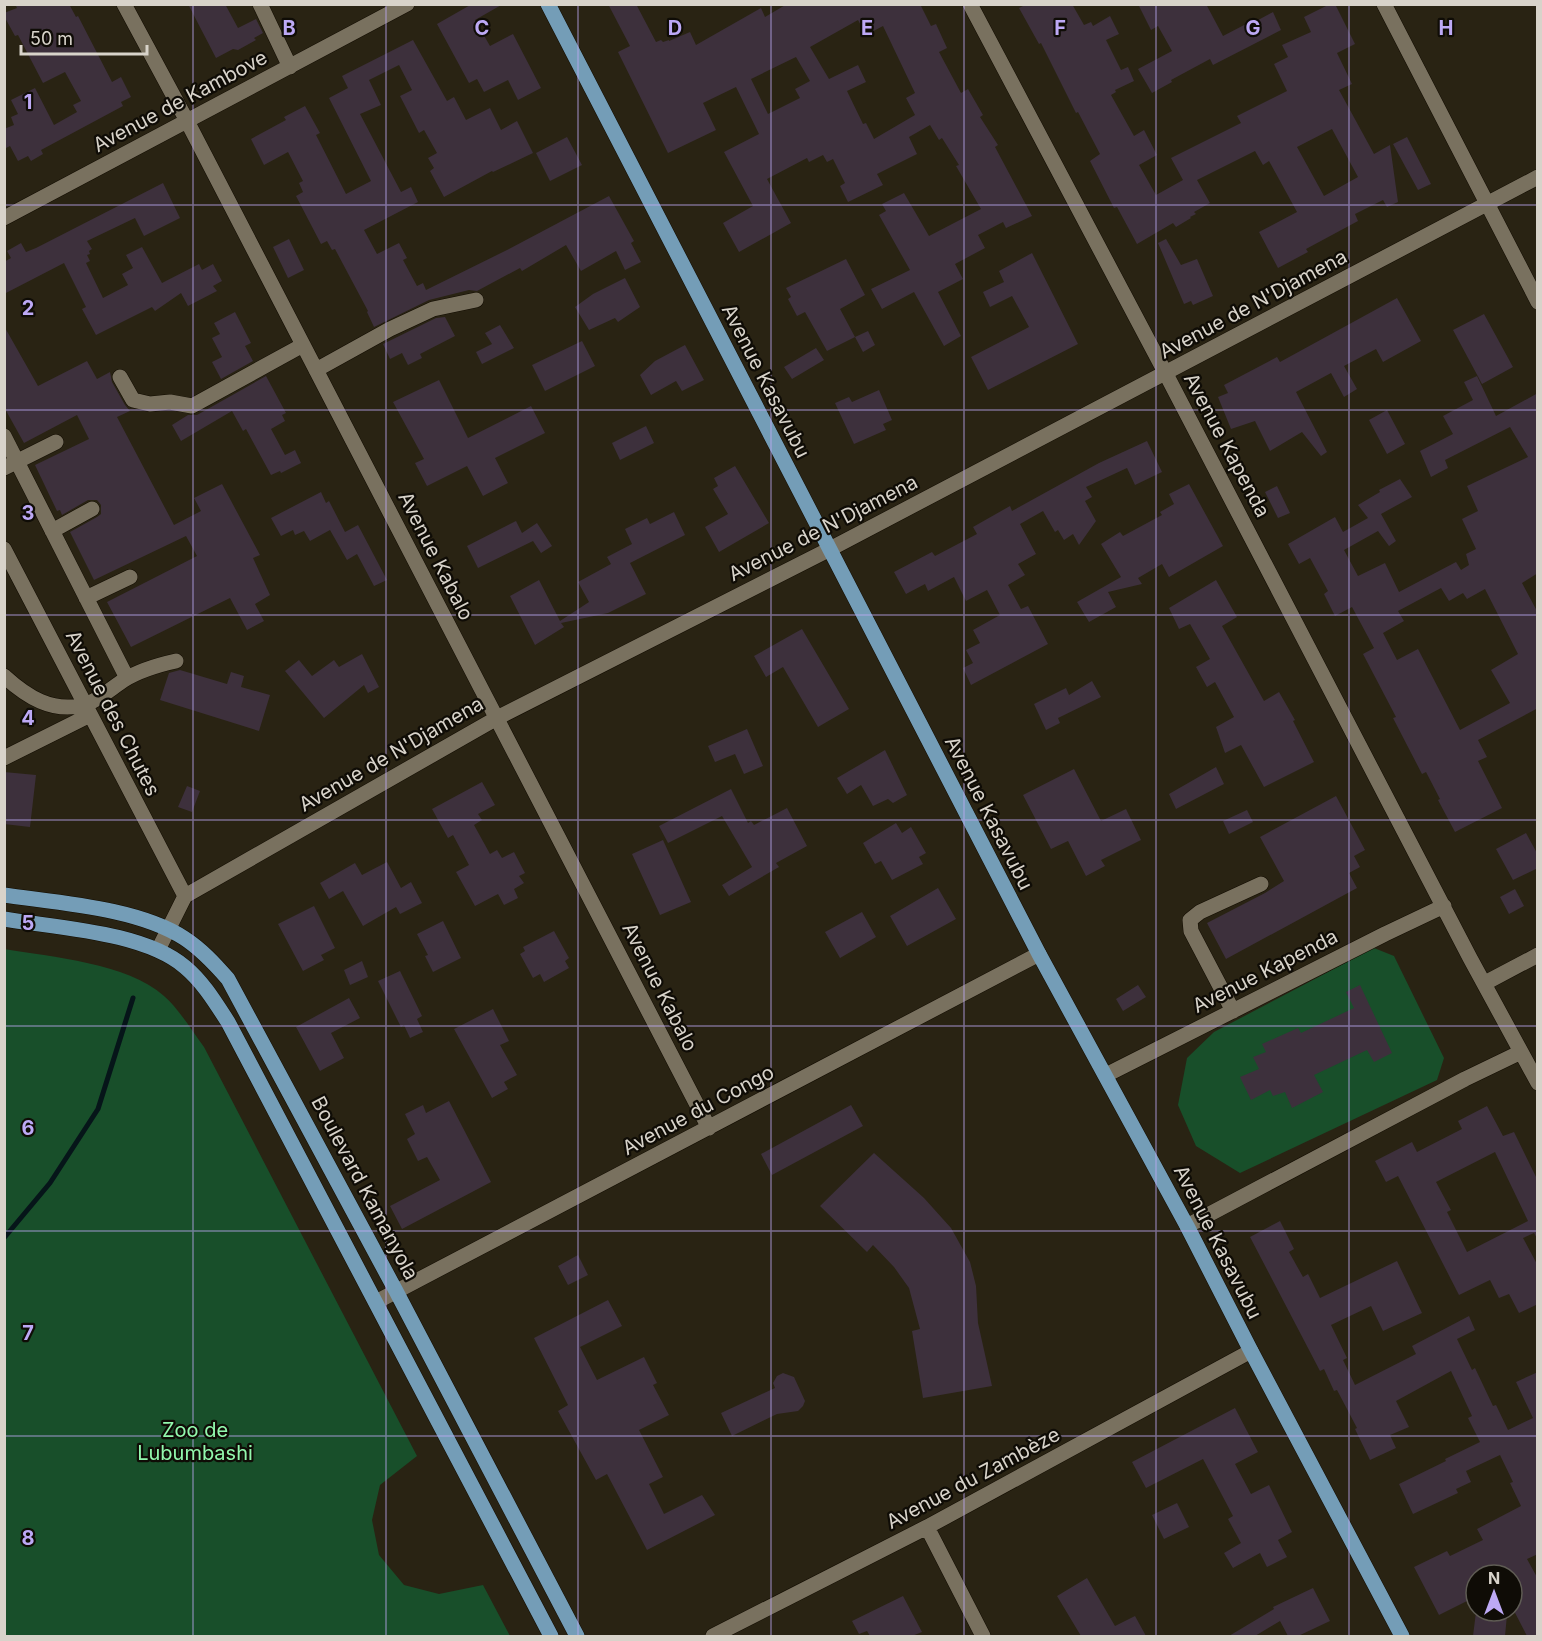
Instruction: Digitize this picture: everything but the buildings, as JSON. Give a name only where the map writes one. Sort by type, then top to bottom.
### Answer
[{"type":"main road","name":"Avenue Kasavubu","points":[[548,4],[1039,954],[1187,1226],[1402,1636]]},
{"type":"main road","name":"Boulevard Kamanyola","points":[[4,895],[126,915],[168,929],[206,954],[233,987],[577,1636]]},
{"type":"main road","points":[[4,919],[120,937],[158,950],[183,965],[196,977],[228,1022],[551,1636]]},
{"type":"street","name":"Avenue Kabalo","points":[[124,4],[709,1128]]},
{"type":"street","points":[[260,4],[290,67]]},
{"type":"street","name":"Avenue de Kambove","points":[[4,218],[407,4]]},
{"type":"street","name":"Avenue Kapenda","points":[[970,4],[1166,374],[1470,958],[1538,1083]]},
{"type":"street","points":[[1384,4],[1538,302]]},
{"type":"street","name":"Avenue de N'Djamena","points":[[185,896],[497,718],[830,549],[1538,177]]},
{"type":"street","points":[[316,370],[390,329],[433,309],[476,300]]},
{"type":"street","points":[[120,377],[133,400],[150,404],[170,402],[192,406],[303,345]]},
{"type":"street","points":[[4,436],[11,465],[52,531],[127,678]]},
{"type":"street","points":[[11,465],[56,442]]},
{"type":"street","points":[[52,531],[92,509]]},
{"type":"street","name":"Avenue des Chutes","points":[[5,552],[185,896]]},
{"type":"street","points":[[86,598],[130,577]]},
{"type":"street","points":[[4,758],[88,710],[127,678],[153,666],[176,661]]},
{"type":"street","points":[[4,676],[36,701],[88,710]]},
{"type":"street","points":[[1233,1011],[1191,931],[1190,920],[1200,912],[1261,884]]},
{"type":"street","points":[[158,950],[185,896]]},
{"type":"street","name":"Avenue Kapenda","points":[[1106,1075],[1444,906]]},
{"type":"street","name":"Avenue du Congo","points":[[376,1302],[1039,954]]},
{"type":"street","points":[[1485,983],[1538,955]]},
{"type":"street","points":[[1187,1226],[1455,1084],[1521,1052]]},
{"type":"street","name":"Avenue du Zambèze","points":[[713,1636],[927,1527],[1251,1351]]},
{"type":"street","points":[[927,1527],[983,1636]]},
{"type":"green space","points":[[1374,948],[1394,956],[1444,1058],[1437,1080],[1240,1173],[1196,1146],[1178,1105],[1187,1058],[1214,1032]]},
{"type":"green space","name":"Zoo de Lubumbashi","points":[[4,949],[88,963],[130,976],[164,996],[185,1020],[204,1047],[417,1456],[380,1485],[372,1520],[379,1555],[404,1585],[439,1594],[483,1585],[510,1636],[5,1636]]},
{"type":"waterway","points":[[4,1238],[50,1183],[98,1109],[133,998]]}]
